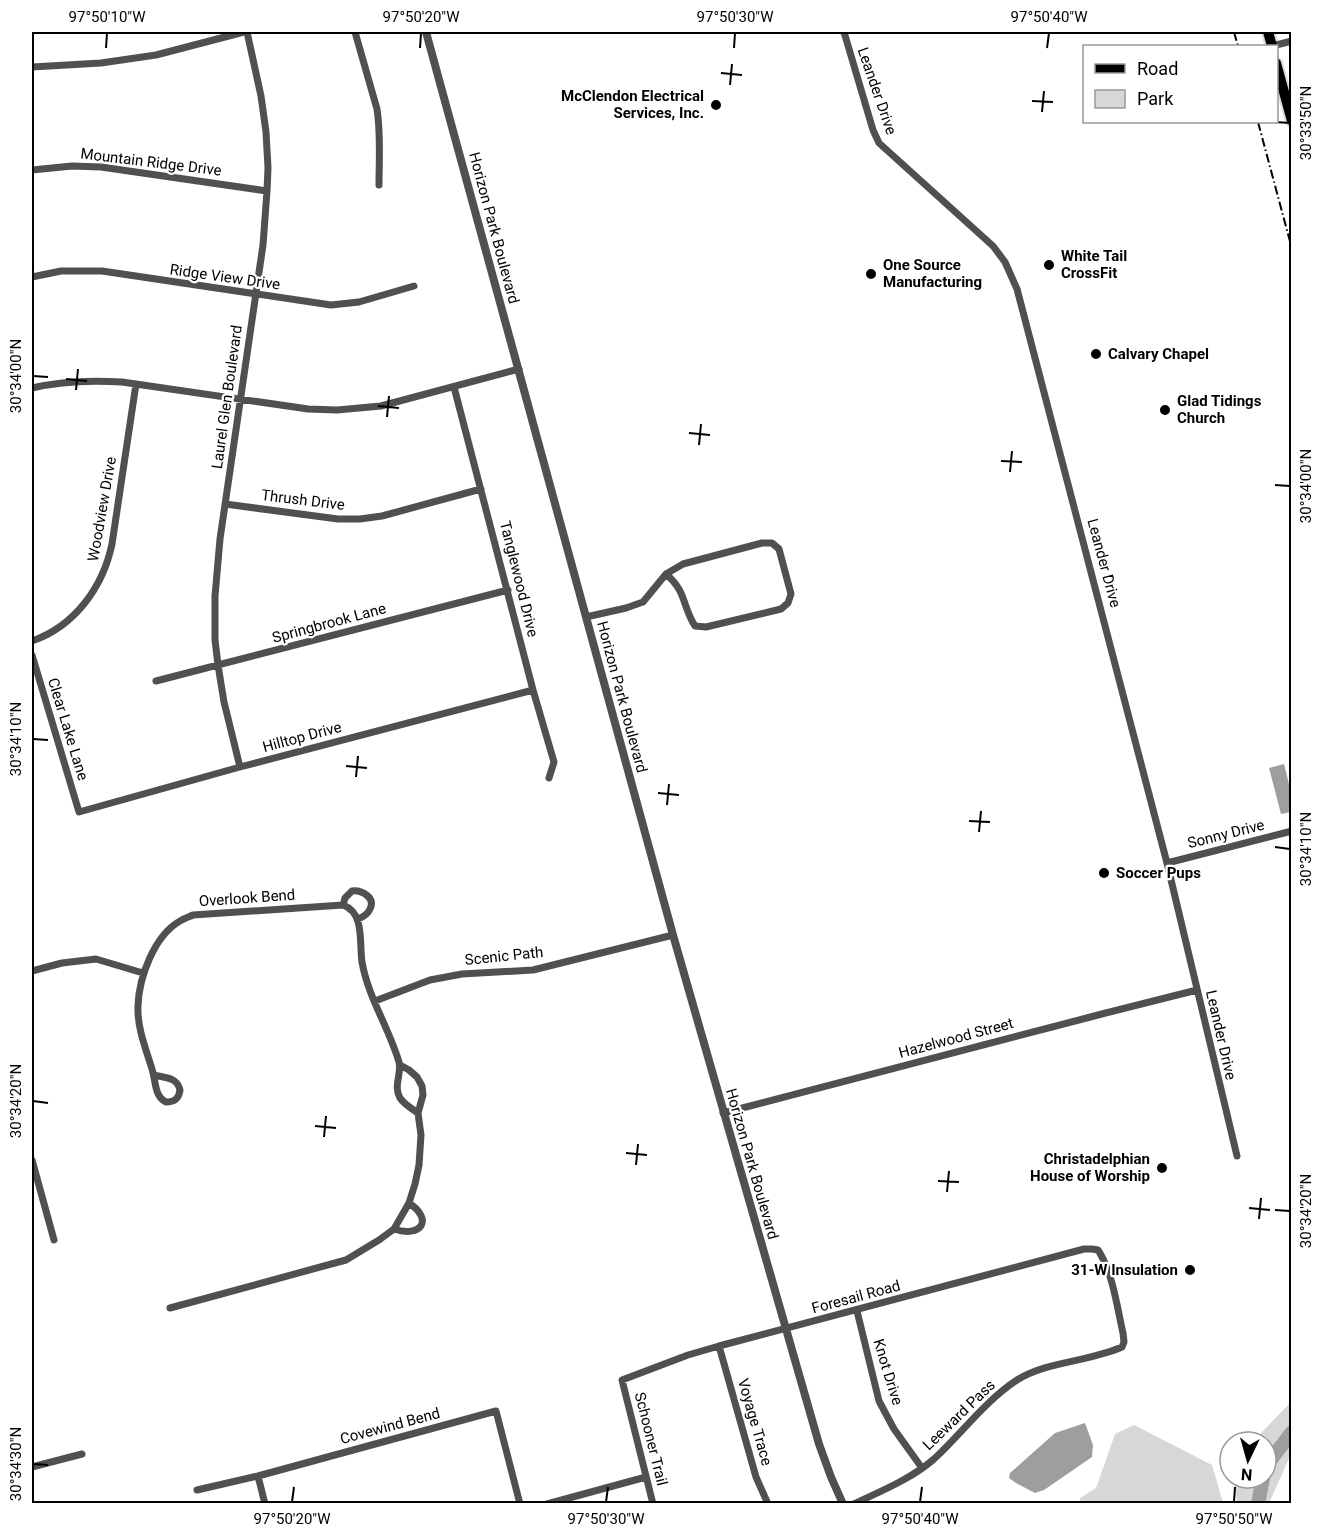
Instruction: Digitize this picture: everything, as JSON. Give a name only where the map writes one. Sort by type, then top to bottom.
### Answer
[{"type":"main road","points":[[1278,70],[1292,121]]},
{"type":"street","points":[[32,67],[101,63],[156,56],[245,32]]},
{"type":"street","name":"Laurel Glen Boulevard","points":[[240,767],[224,702],[218,665],[215,640],[215,596],[217,562],[263,245],[267,191],[267,144],[261,96],[245,32]]},
{"type":"street","points":[[355,32],[379,122],[379,185]]},
{"type":"street","name":"Horizon Park Boulevard","points":[[426,32],[723,1113],[819,1444],[843,1503]]},
{"type":"street","name":"Leander Drive","points":[[843,32],[879,143],[993,246],[1005,262],[1014,280],[1167,863],[1237,1156]]},
{"type":"street","points":[[1276,45],[1292,41]]},
{"type":"street","name":"Mountain Ridge Drive","points":[[32,170],[72,166],[101,167],[267,191]]},
{"type":"street","name":"Ridge View Drive","points":[[32,278],[61,272],[95,271],[322,304],[359,302],[414,286]]},
{"type":"street","points":[[32,388],[69,382],[122,382],[315,409],[352,410],[381,406],[519,369]]},
{"type":"street","name":"Woodview Drive","points":[[32,641],[58,627],[83,606],[96,588],[106,567],[112,544],[136,384]]},
{"type":"street","name":"Tanglewood Drive","points":[[454,387],[554,762],[549,778]]},
{"type":"street","name":"Thrush Drive","points":[[225,504],[338,519],[360,519],[382,516],[481,489]]},
{"type":"street","points":[[586,617],[643,602],[666,574],[683,564],[762,543],[772,543],[779,549],[791,594],[788,603],[781,609],[706,627],[695,626],[682,593],[666,574]]},
{"type":"street","name":"Springbrook Lane","points":[[156,681],[508,590]]},
{"type":"street","name":"Clear Lake Lane","points":[[32,655],[79,812]]},
{"type":"street","name":"Hilltop Drive","points":[[79,812],[533,690]]},
{"type":"street","name":"Sonny Drive","points":[[1167,863],[1292,831]]},
{"type":"street","name":"Overlook Bend","points":[[154,1075],[177,1082],[180,1090],[178,1098],[170,1102],[162,1100],[157,1093],[141,1033],[138,1006],[143,973],[150,957],[168,930],[179,921],[193,915],[343,905],[345,898],[352,891],[358,890],[365,893],[372,904],[366,915],[358,919],[366,978],[400,1065],[397,1088],[401,1099],[418,1113]]},
{"type":"street","points":[[343,905],[355,912],[358,919]]},
{"type":"street","name":"Scenic Path","points":[[375,1001],[430,980],[462,974],[533,970],[674,935]]},
{"type":"street","points":[[32,971],[62,963],[96,959],[143,973]]},
{"type":"street","name":"Hazelwood Street","points":[[723,1113],[1197,990]]},
{"type":"street","name":"Overlook Bend","points":[[171,1308],[346,1260],[394,1229],[409,1203],[415,1184],[422,1135],[418,1113],[423,1095],[422,1086],[417,1077],[400,1065]]},
{"type":"street","points":[[32,1160],[35,1190],[54,1240]]},
{"type":"street","name":"Overlook Bend","points":[[394,1229],[410,1233],[420,1227],[421,1214],[409,1203]]},
{"type":"street","name":"Foresail Road","points":[[622,1380],[719,1346],[1084,1249],[1098,1250],[1108,1269],[1123,1333],[1122,1347]]},
{"type":"street","name":"Knot Drive","points":[[857,1311],[879,1401],[894,1429],[922,1468]]},
{"type":"street","name":"Voyage Trace","points":[[719,1346],[756,1477],[768,1503]]},
{"type":"street","name":"Leeward Pass","points":[[854,1503],[894,1485],[922,1468],[995,1396],[1018,1380],[1038,1370],[1122,1347]]},
{"type":"street","name":"Schooner Trail","points":[[622,1380],[653,1503]]},
{"type":"street","name":"Covewind Bend","points":[[197,1490],[258,1476],[496,1411],[520,1503]]},
{"type":"street","points":[[32,1467],[82,1454]]},
{"type":"street","points":[[258,1476],[265,1503]]},
{"type":"street","points":[[547,1503],[646,1477]]},
{"type":"green space","points":[[1291,1402],[1291,1454],[1278,1483],[1278,1430],[1264,1430]]},
{"type":"green space","points":[[1134,1425],[1212,1465],[1223,1503],[1080,1503],[1080,1498],[1096,1488],[1115,1434]]},
{"type":"green space","points":[[1235,1490],[1275,1490],[1270,1503],[1237,1503]]},
{"type":"shaded area","points":[[1284,764],[1291,792],[1291,812],[1281,814],[1269,768]]},
{"type":"shaded area","points":[[1085,1423],[1093,1445],[1092,1457],[1044,1490],[1035,1493],[1009,1478],[1010,1473],[1055,1433]]},
{"type":"waterway","points":[[1278,1450],[1292,1432]]},
{"type":"waterway","points":[[1258,1504],[1261,1490]]},
{"type":"railway","points":[[1234,32],[1238,45]]},
{"type":"railway","points":[[1258,123],[1292,249]]},
{"type":"place","name":"McClendon Electrical Services, Inc.","points":[[716,105]]},
{"type":"place","name":"White Tail CrossFit","points":[[1049,265]]},
{"type":"place","name":"One Source Manufacturing","points":[[871,274]]},
{"type":"place","name":"Calvary Chapel","points":[[1096,354]]},
{"type":"place","name":"Glad Tidings Church","points":[[1165,410]]},
{"type":"place","name":"Soccer Pups","points":[[1104,873]]},
{"type":"place","name":"Christadelphian House of Worship","points":[[1162,1168]]},
{"type":"place","name":"31-W Insulation","points":[[1190,1270]]}]
